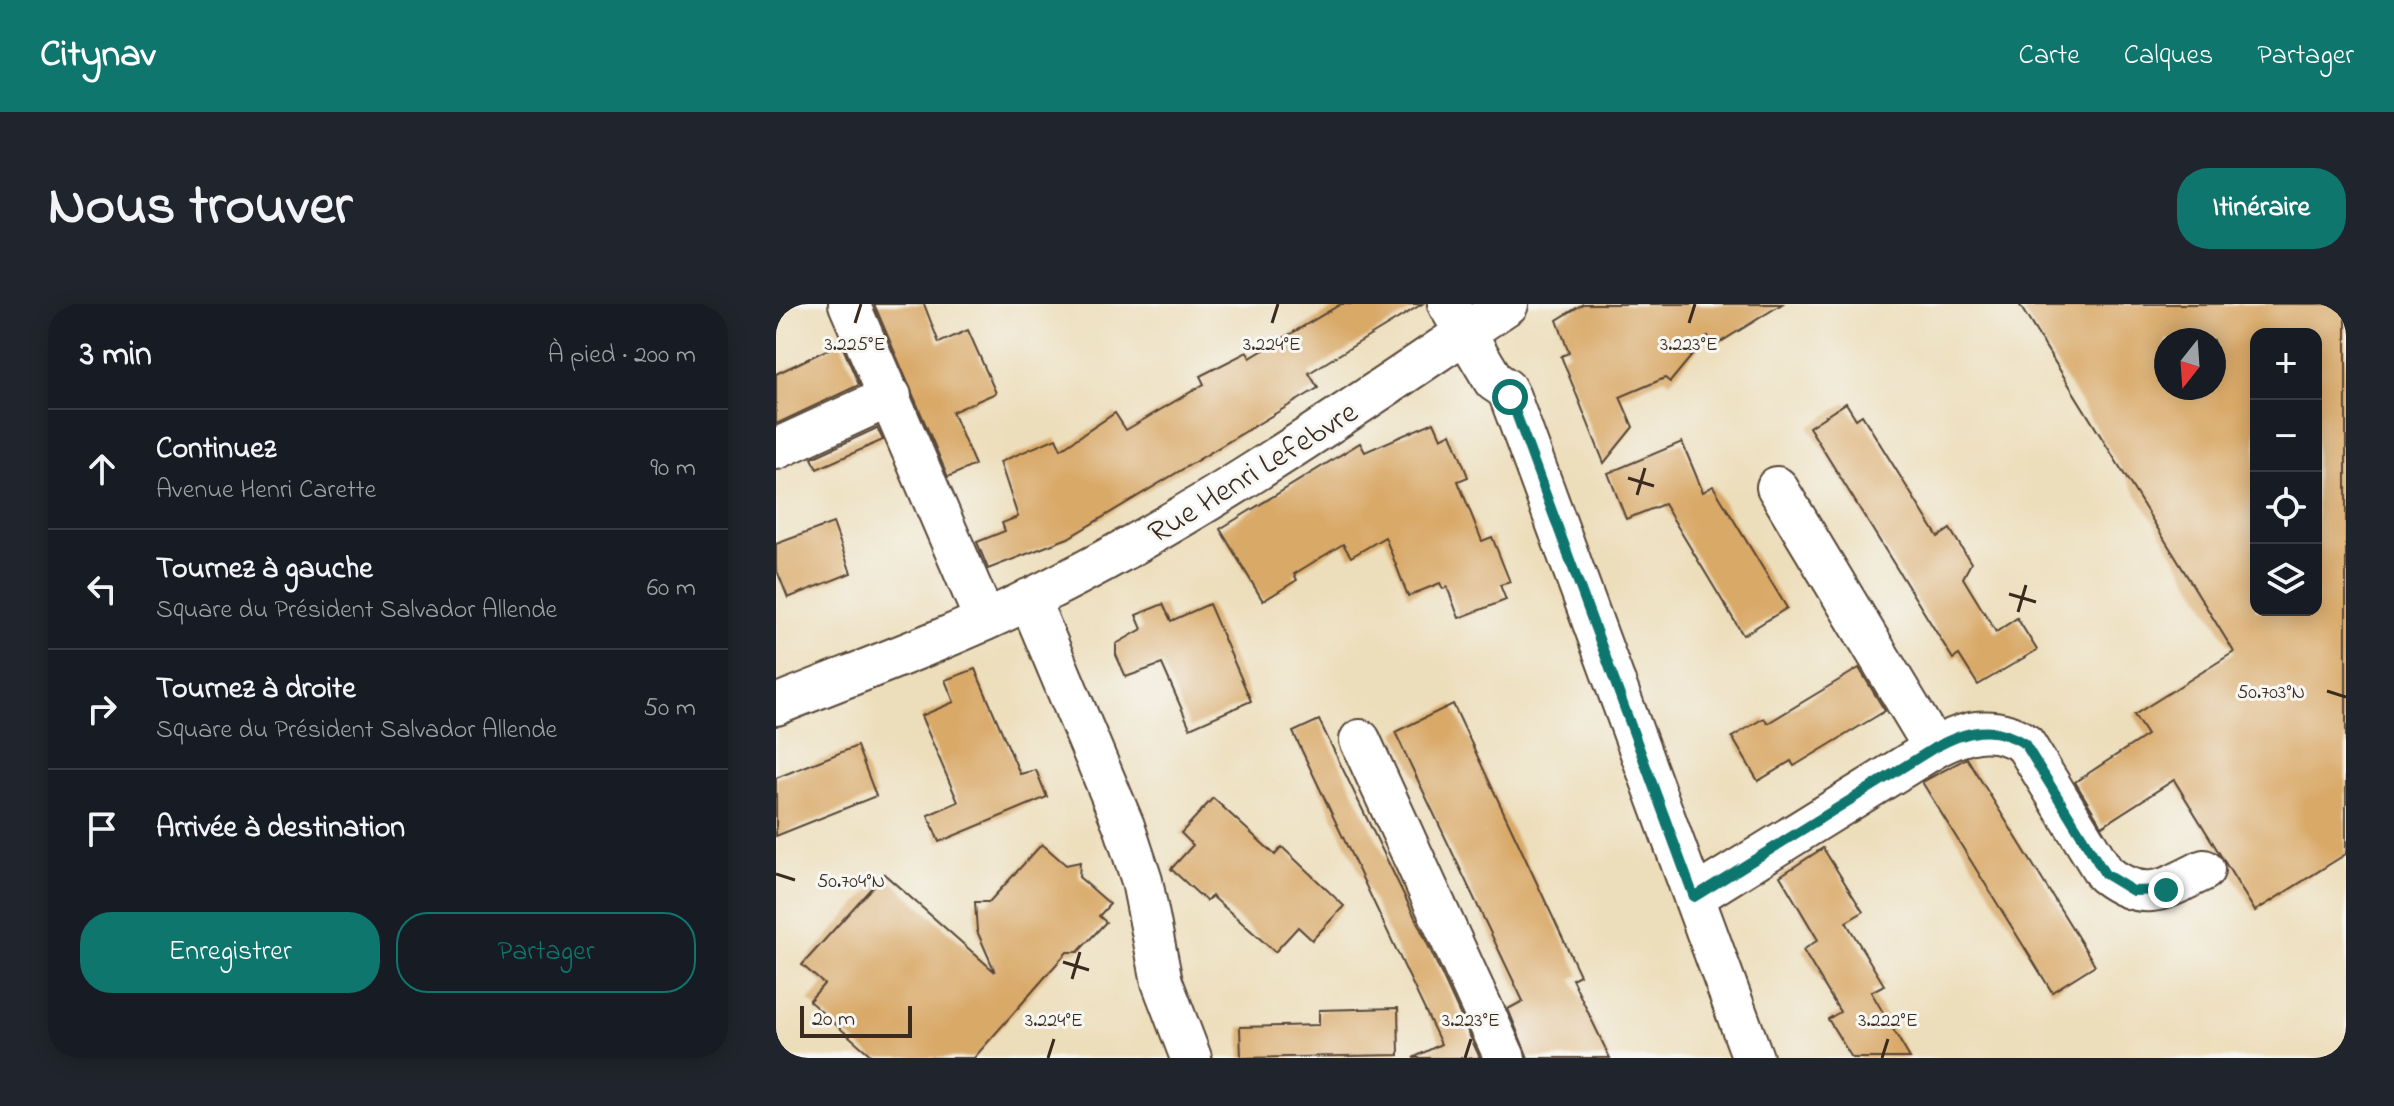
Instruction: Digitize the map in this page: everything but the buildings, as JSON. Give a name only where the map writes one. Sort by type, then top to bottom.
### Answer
[{"type":"street","points":[[849,304],[985,620]]},
{"type":"street","points":[[1481,312],[1510,371],[1506,389],[1753,1058]]},
{"type":"street","name":"Rue Henri Lefebvre","points":[[776,705],[1029,599],[1219,493],[1481,312]]},
{"type":"street","points":[[776,449],[891,396]]},
{"type":"street","points":[[1777,487],[1934,748]]},
{"type":"street","points":[[1029,599],[1124,826],[1142,881],[1162,982],[1191,1058]]},
{"type":"street","points":[[1694,897],[1934,748],[1956,736],[1991,730],[2009,734],[2025,744],[2105,874],[2118,884],[2133,891],[2157,891],[2204,870]]},
{"type":"street","points":[[1360,740],[1505,1058]]},
{"type":"route","points":[[1510,397],[1694,897],[1934,748],[1956,736],[1991,730],[2009,734],[2025,744],[2105,874],[2133,891],[2148,893],[2166,890]]}]
